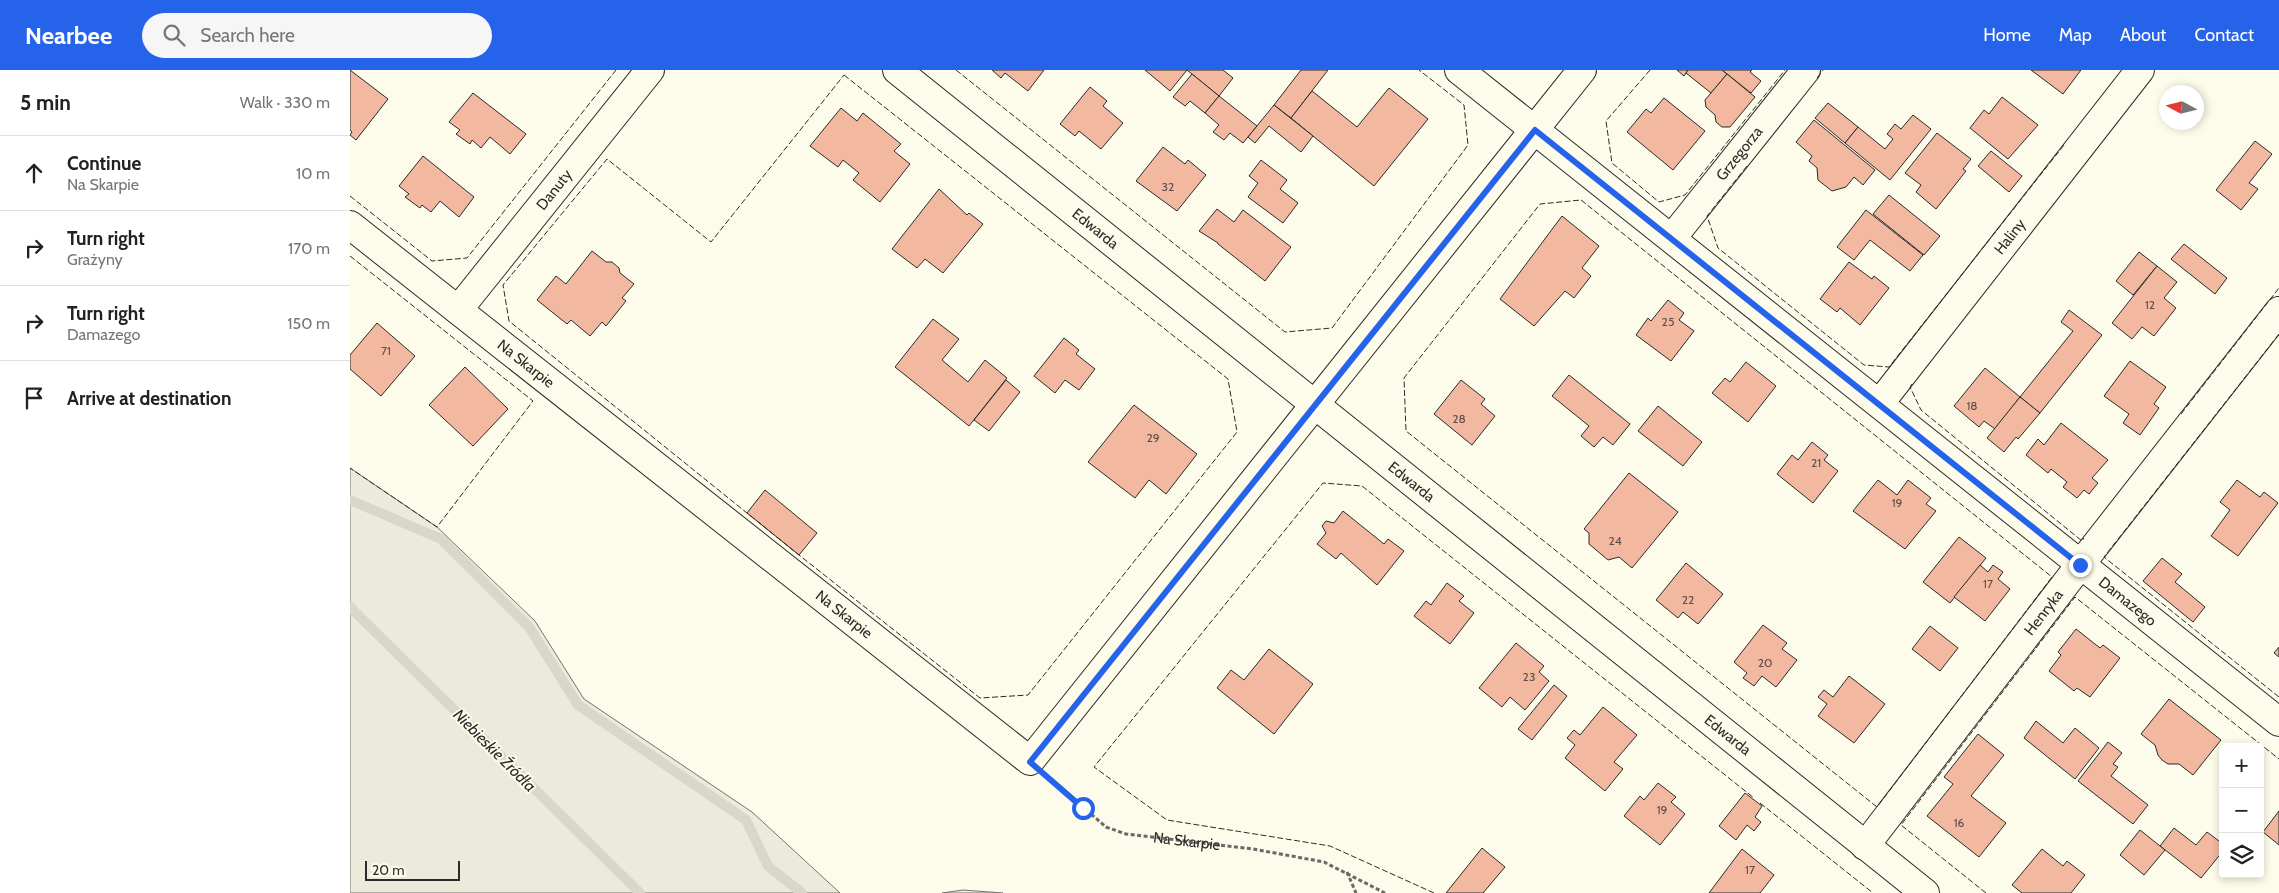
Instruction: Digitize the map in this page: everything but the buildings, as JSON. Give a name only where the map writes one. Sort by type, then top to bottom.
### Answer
[{"type":"street","name":"Danuty","points":[[458,310],[650,70]]},
{"type":"street","name":"Edwarda","points":[[897,70],[1925,893]]},
{"type":"street","name":"Damazego","points":[[1460,70],[2279,722]]},
{"type":"street","points":[[1030,762],[1582,70]]},
{"type":"street","name":"Grzegorza","points":[[1672,238],[1806,70]]},
{"type":"street","name":"Haliny","points":[[1880,403],[2140,70]]},
{"type":"street","name":"Na Skarpie","points":[[350,225],[1030,762]]},
{"type":"street","name":"Henryka","points":[[1865,846],[2080,565],[2279,311]]},
{"type":"path","name":"Na Skarpie","points":[[1030,762],[1106,827],[1126,834],[1253,849],[1324,862],[1347,872],[1385,893]]},
{"type":"path","points":[[1347,872],[1356,893]]},
{"type":"shaded area","points":[[350,468],[437,527],[535,621],[584,699],[752,812],[840,893],[350,893]]},
{"type":"shaded area","points":[[963,890],[1003,893],[942,893]]},
{"type":"waterway","points":[[350,500],[441,539],[529,627],[578,705],[746,820],[768,866],[802,893]]},
{"type":"waterway","name":"Niebieskie Źródła","points":[[350,607],[640,893]]},
{"type":"fence","points":[[350,196],[432,261],[467,258],[616,70]]},
{"type":"fence","points":[[956,70],[1285,332],[1332,328],[1468,145],[1464,105],[1419,70]]},
{"type":"fence","points":[[1650,70],[1606,121],[1612,163],[1659,202],[1685,195],[1785,70]]},
{"type":"fence","points":[[1817,78],[1823,70]]},
{"type":"fence","points":[[844,75],[1228,379],[1237,432],[1028,695],[980,698],[509,321],[503,285],[607,159],[711,242],[844,75]]},
{"type":"fence","points":[[1747,166],[1707,216],[1718,248],[1864,365],[1889,367],[2064,145]]},
{"type":"fence","points":[[1581,200],[2052,577],[1877,807],[1406,431],[1404,378],[1540,204],[1581,200]]},
{"type":"fence","points":[[350,256],[533,401],[437,527],[350,468]]},
{"type":"fence","points":[[2181,414],[2279,288]]},
{"type":"fence","points":[[2279,334],[2104,557],[2279,697]]},
{"type":"fence","points":[[1912,384],[1910,387],[1921,410],[2082,541],[2084,538]]},
{"type":"fence","points":[[1434,893],[1330,846],[1167,820],[1094,767],[1323,483],[1362,486],[1754,798]]},
{"type":"fence","points":[[1986,893],[1901,825],[2075,597],[2279,759]]},
{"type":"fence","points":[[1760,803],[1873,893]]},
{"type":"route","points":[[1083,808],[1030,762],[1535,130],[1880,403],[2080,565]]}]
